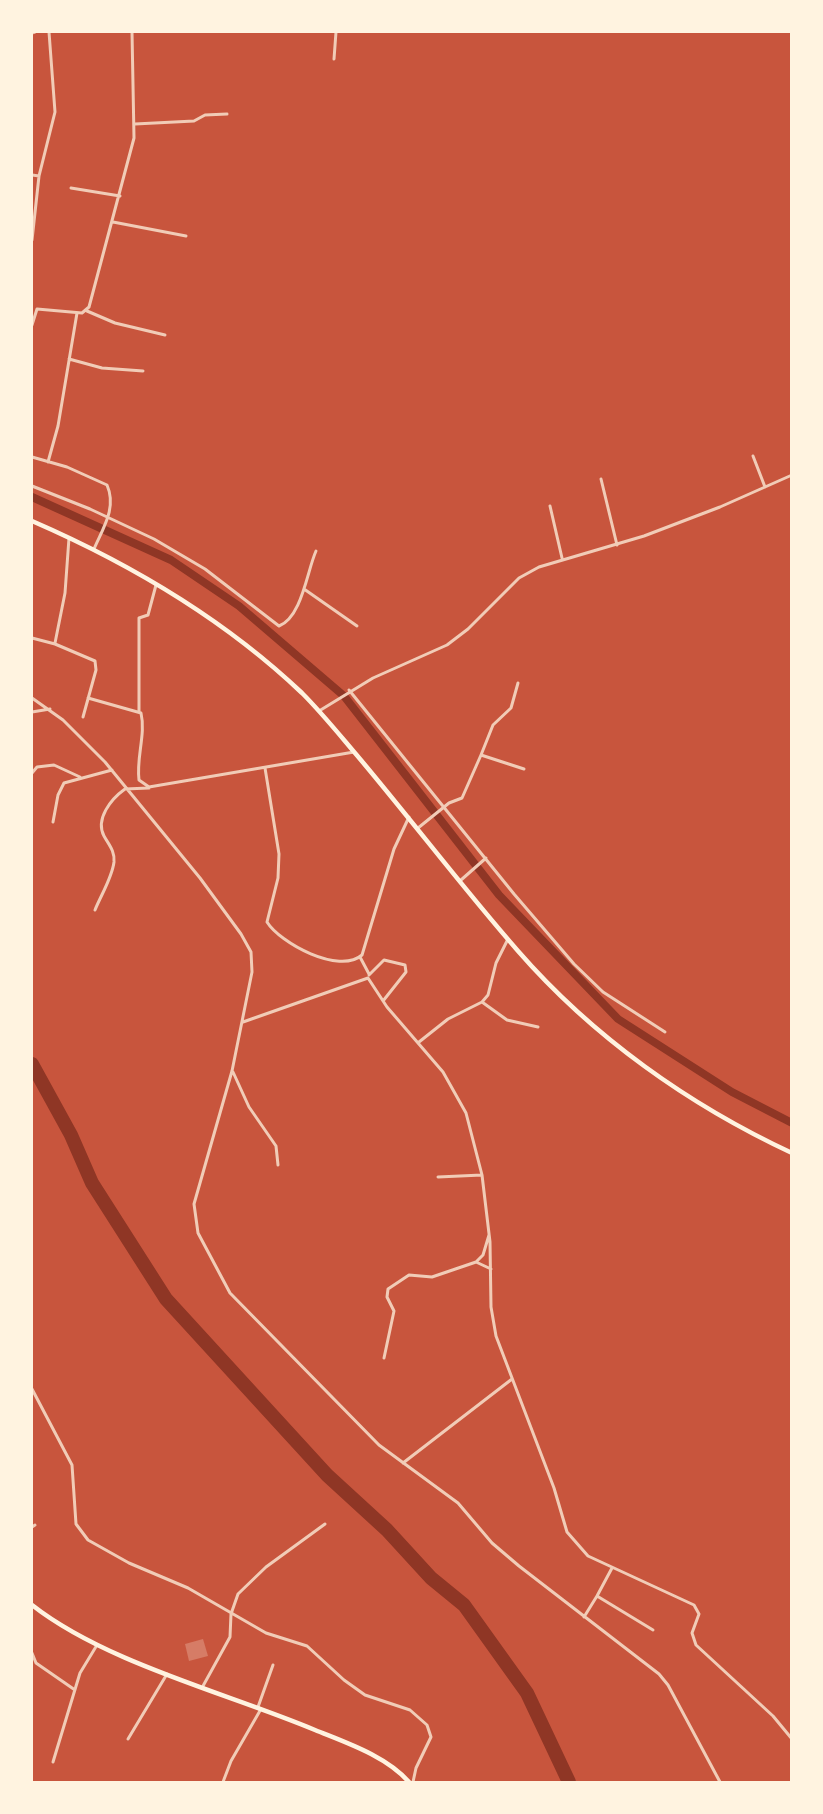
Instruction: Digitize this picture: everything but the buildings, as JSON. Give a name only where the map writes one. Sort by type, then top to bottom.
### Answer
[{"type":"main road","points":[[32,521],[94,549],[157,583],[253,649],[319,711],[464,879],[508,939],[576,1009],[639,1062],[716,1114],[792,1153]]},
{"type":"main road","points":[[32,1605],[56,1623],[98,1644],[346,1743],[396,1769],[411,1782]]},
{"type":"street","points":[[32,240],[39,176],[55,112],[49,32]]},
{"type":"street","points":[[87,311],[129,165],[135,123],[132,32]]},
{"type":"street","points":[[334,59],[336,32]]},
{"type":"street","points":[[135,123],[194,121],[205,115],[227,114]]},
{"type":"street","points":[[32,175],[39,176]]},
{"type":"street","points":[[71,188],[120,196]]},
{"type":"street","points":[[113,222],[186,236]]},
{"type":"street","points":[[32,307],[77,313],[87,311],[115,322],[165,335]]},
{"type":"street","points":[[32,325],[37,309]]},
{"type":"street","points":[[48,462],[58,426],[77,313]]},
{"type":"street","points":[[69,359],[102,368],[144,371]]},
{"type":"street","points":[[753,456],[765,487]]},
{"type":"street","points":[[32,457],[107,485],[110,495],[109,517],[94,549]]},
{"type":"street","points":[[319,711],[348,691],[447,645],[468,629],[519,578],[539,567],[562,558],[617,545],[685,521],[792,475]]},
{"type":"street","points":[[601,479],[617,545]]},
{"type":"street","points":[[32,486],[154,538],[205,569],[279,626],[289,618],[304,590],[316,551]]},
{"type":"street","points":[[550,506],[562,558]]},
{"type":"street","points":[[55,644],[65,593],[69,538]]},
{"type":"street","points":[[152,787],[143,785],[139,780],[143,724],[139,711],[139,618],[141,615],[147,616],[157,583]]},
{"type":"street","points":[[304,590],[357,626]]},
{"type":"street","points":[[32,638],[55,644],[95,661],[96,670],[83,717]]},
{"type":"street","points":[[418,828],[444,808],[462,798],[492,725],[511,708],[518,683]]},
{"type":"street","points":[[348,691],[534,918],[590,980],[603,992],[665,1032]]},
{"type":"street","points":[[32,698],[50,710],[113,770],[200,878],[246,943],[252,960],[243,1022],[232,1071],[194,1204],[198,1233],[234,1298],[367,1433],[403,1463],[453,1498],[492,1543],[584,1617],[648,1664],[668,1685],[720,1782]]},
{"type":"street","points":[[88,698],[139,711]]},
{"type":"street","points":[[32,712],[50,710]]},
{"type":"street","points":[[95,910],[114,861],[112,850],[102,830],[103,817],[108,805],[128,788],[152,787],[354,752]]},
{"type":"street","points":[[481,754],[524,769]]},
{"type":"street","points":[[32,773],[37,767],[54,765],[80,777]]},
{"type":"street","points":[[265,768],[279,854],[278,878],[267,924],[318,958],[346,961],[360,957],[367,944],[394,849],[409,816]]},
{"type":"street","points":[[53,822],[61,787],[64,783],[113,770]]},
{"type":"street","points":[[464,879],[486,858]]},
{"type":"street","points":[[419,1042],[448,1019],[482,1002],[488,994],[496,963],[508,939]]},
{"type":"street","points":[[360,957],[383,1001],[419,1042],[451,1083],[462,1102],[475,1140],[482,1174],[492,1270],[493,1322],[512,1379],[551,1478],[567,1532],[588,1556],[694,1605],[699,1614],[692,1634],[696,1645],[773,1716],[792,1739]]},
{"type":"street","points":[[243,1022],[369,977],[384,960],[405,965],[407,969],[383,1001]]},
{"type":"street","points":[[482,1002],[507,1020],[538,1026]]},
{"type":"street","points":[[232,1071],[249,1107],[276,1146],[278,1165]]},
{"type":"street","points":[[438,1177],[482,1174]]},
{"type":"street","points":[[384,1358],[394,1311],[387,1297],[388,1289],[409,1275],[432,1277],[476,1262],[483,1255],[489,1234]]},
{"type":"street","points":[[476,1262],[492,1270]]},
{"type":"street","points":[[403,1463],[512,1379]]},
{"type":"street","points":[[32,1389],[72,1465],[74,1512],[76,1524],[82,1535],[97,1546],[188,1588],[256,1628],[307,1646],[351,1686],[365,1695],[405,1707],[420,1718],[427,1725],[431,1737],[411,1782]]},
{"type":"street","points":[[203,1686],[230,1637],[231,1614],[238,1594],[290,1547],[325,1524]]},
{"type":"street","points":[[584,1617],[612,1568]]},
{"type":"street","points":[[597,1596],[653,1630]]},
{"type":"street","points":[[53,1762],[80,1673],[98,1644]]},
{"type":"street","points":[[32,1653],[36,1663],[75,1690]]},
{"type":"street","points":[[223,1782],[231,1761],[259,1708],[273,1665]]},
{"type":"street","points":[[128,1739],[168,1673]]},
{"type":"waterway","points":[[32,497],[171,560],[239,606],[344,696],[499,895],[618,1019],[732,1092],[792,1123]]},
{"type":"waterway","points":[[32,1064],[71,1135],[92,1183],[166,1299],[327,1475],[387,1530],[431,1578],[464,1605],[527,1693],[569,1782]]}]
